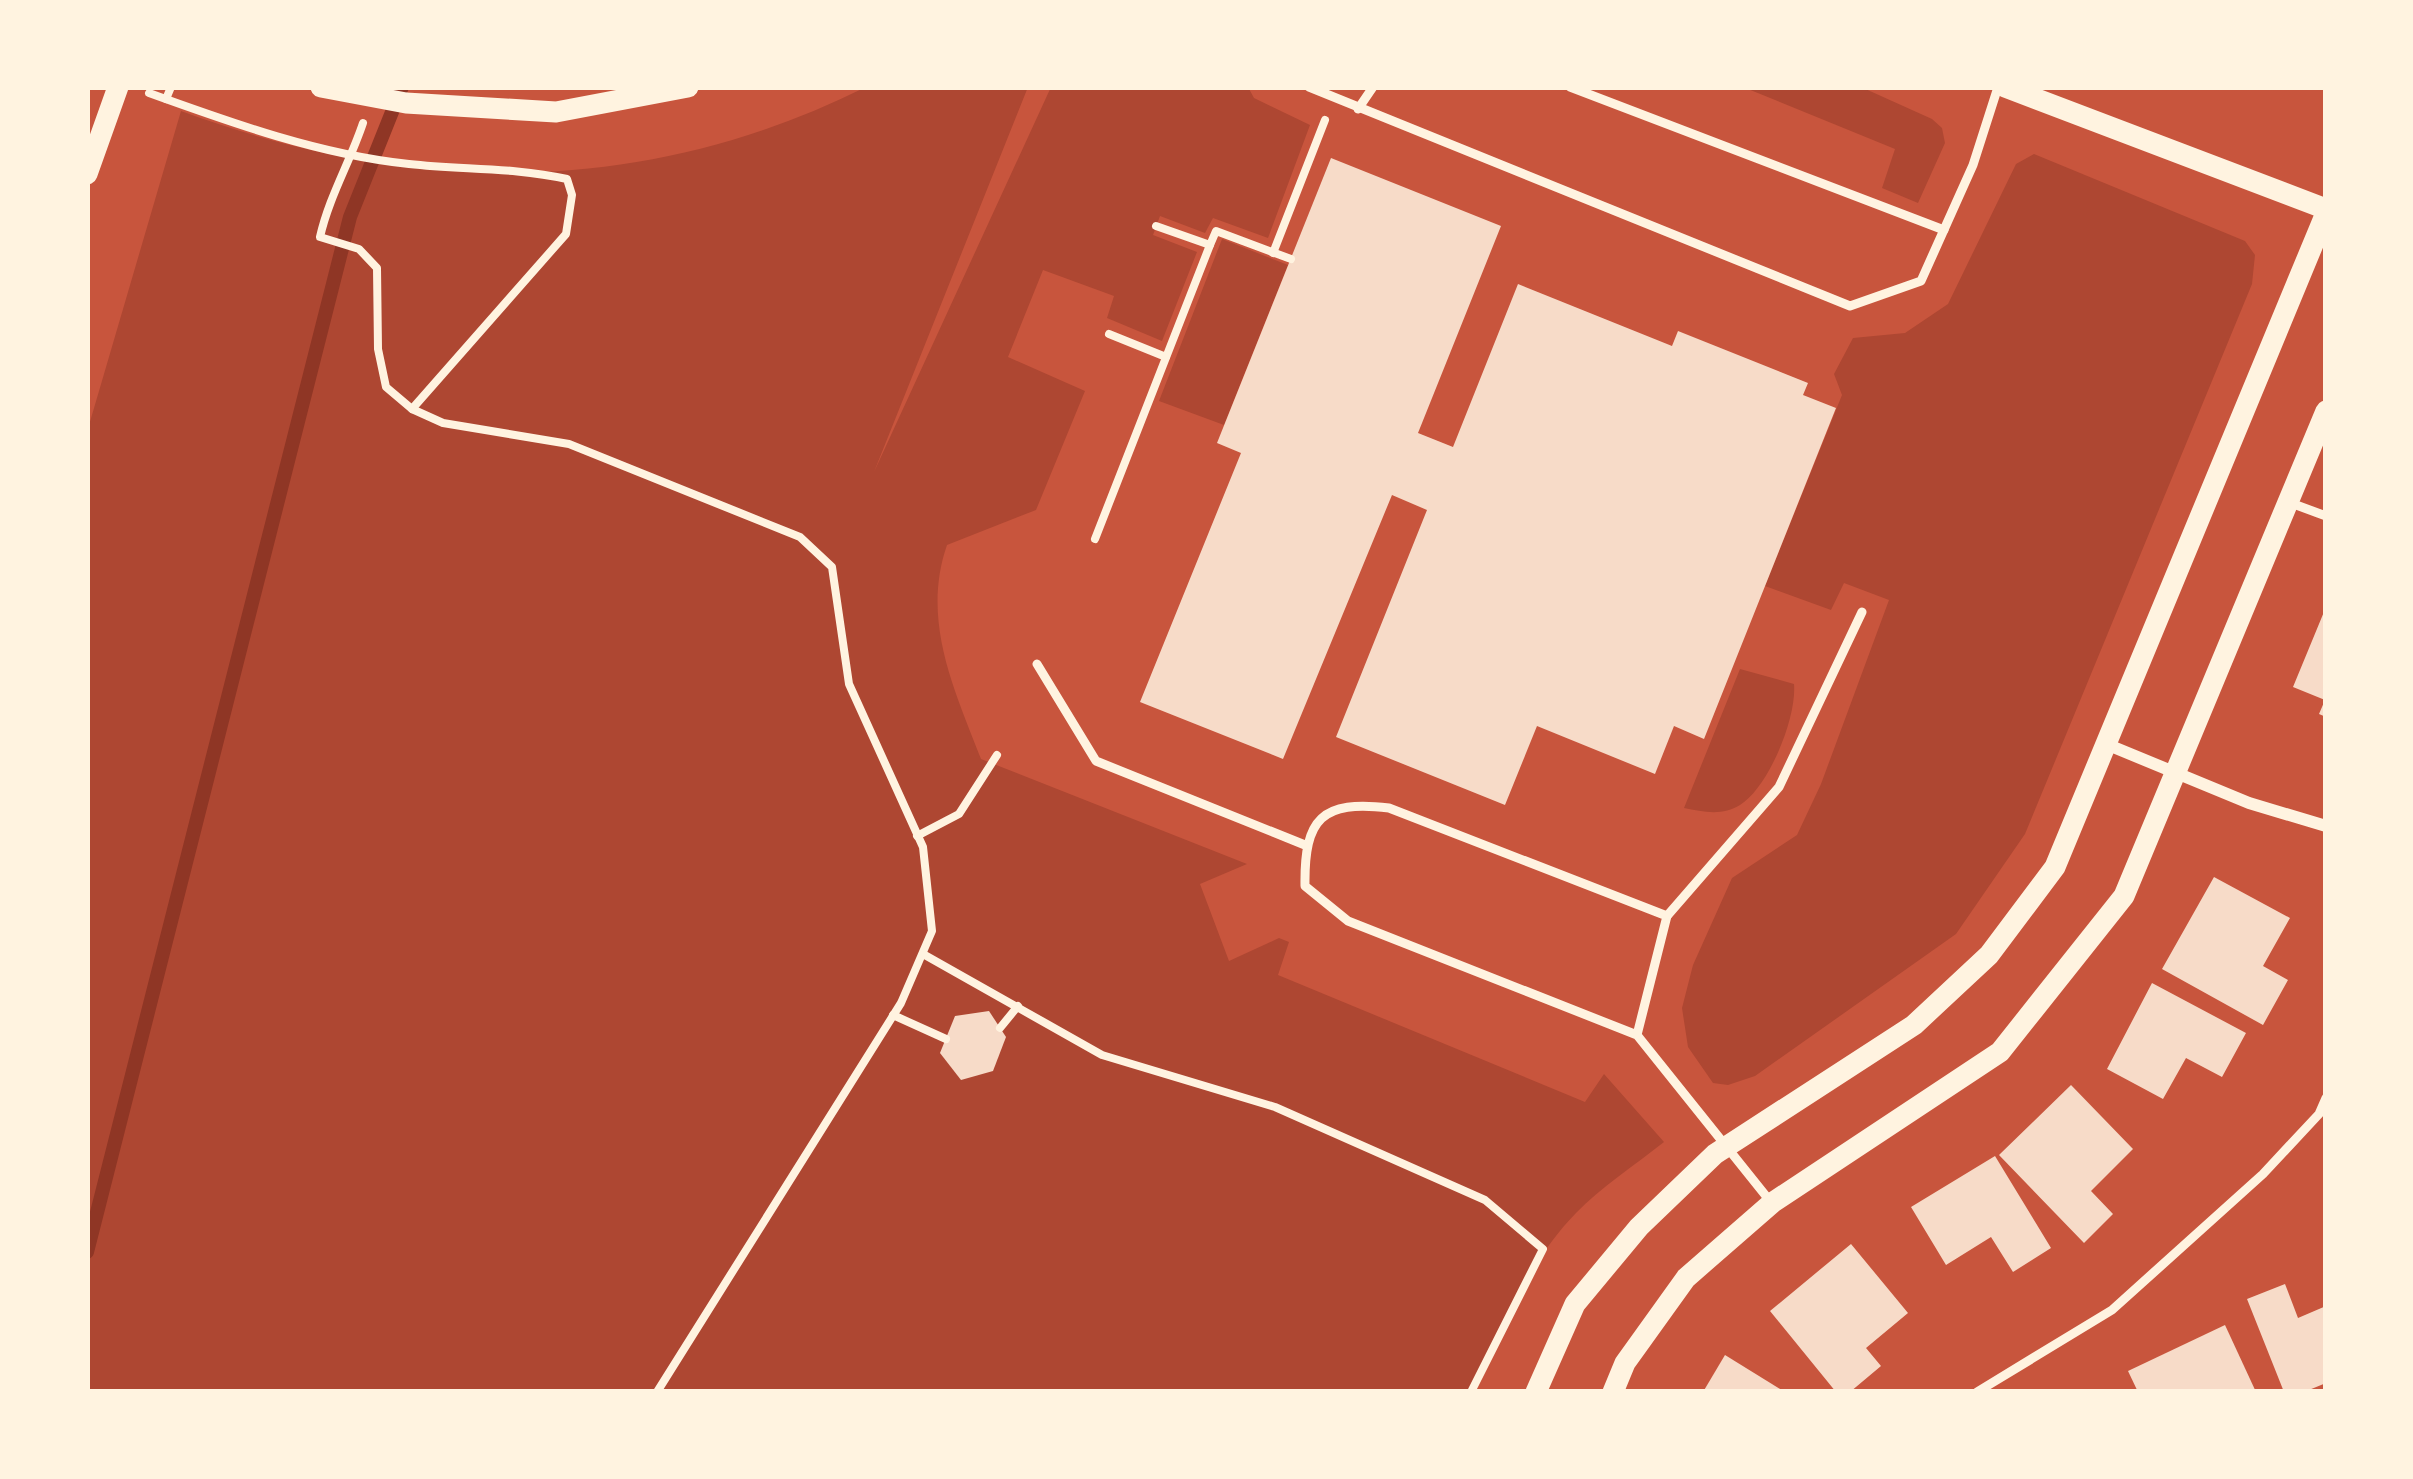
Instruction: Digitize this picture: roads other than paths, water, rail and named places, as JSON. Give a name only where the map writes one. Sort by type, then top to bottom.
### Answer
[{"type":"street","points":[[87,173],[118,87]]},
{"type":"street","points":[[321,87],[406,103],[556,112],[688,87]]},
{"type":"street","points":[[1536,1392],[1575,1304],[1639,1227],[1728,1147],[1914,1024],[1989,955],[2055,866],[2326,211],[2001,87]]},
{"type":"street","points":[[1612,1392],[1625,1363],[1686,1278],[1772,1203],[2000,1052],[2124,896],[2326,410]]},
{"type":"street","points":[[2106,744],[2176,775],[2326,826]]},
{"type":"lane","points":[[1309,87],[1850,306],[1921,281],[2001,87]]},
{"type":"lane","points":[[1358,109],[1373,87]]},
{"type":"lane","points":[[1570,87],[1944,230]]},
{"type":"lane","points":[[2288,502],[2326,516]]},
{"type":"lane","points":[[1637,1035],[1667,916],[1779,787],[1862,612]]},
{"type":"lane","points":[[1037,664],[1096,761],[1305,845]]},
{"type":"lane","points":[[1667,916],[1390,808],[1346,803],[1321,816],[1305,845],[1305,886],[1348,921],[1637,1035],[1772,1203]]},
{"type":"lane","points":[[1978,1392],[2112,1310],[2264,1174],[2322,1116],[2326,1098]]},
{"type":"waterway","points":[[87,1252],[350,217],[402,87]]}]
